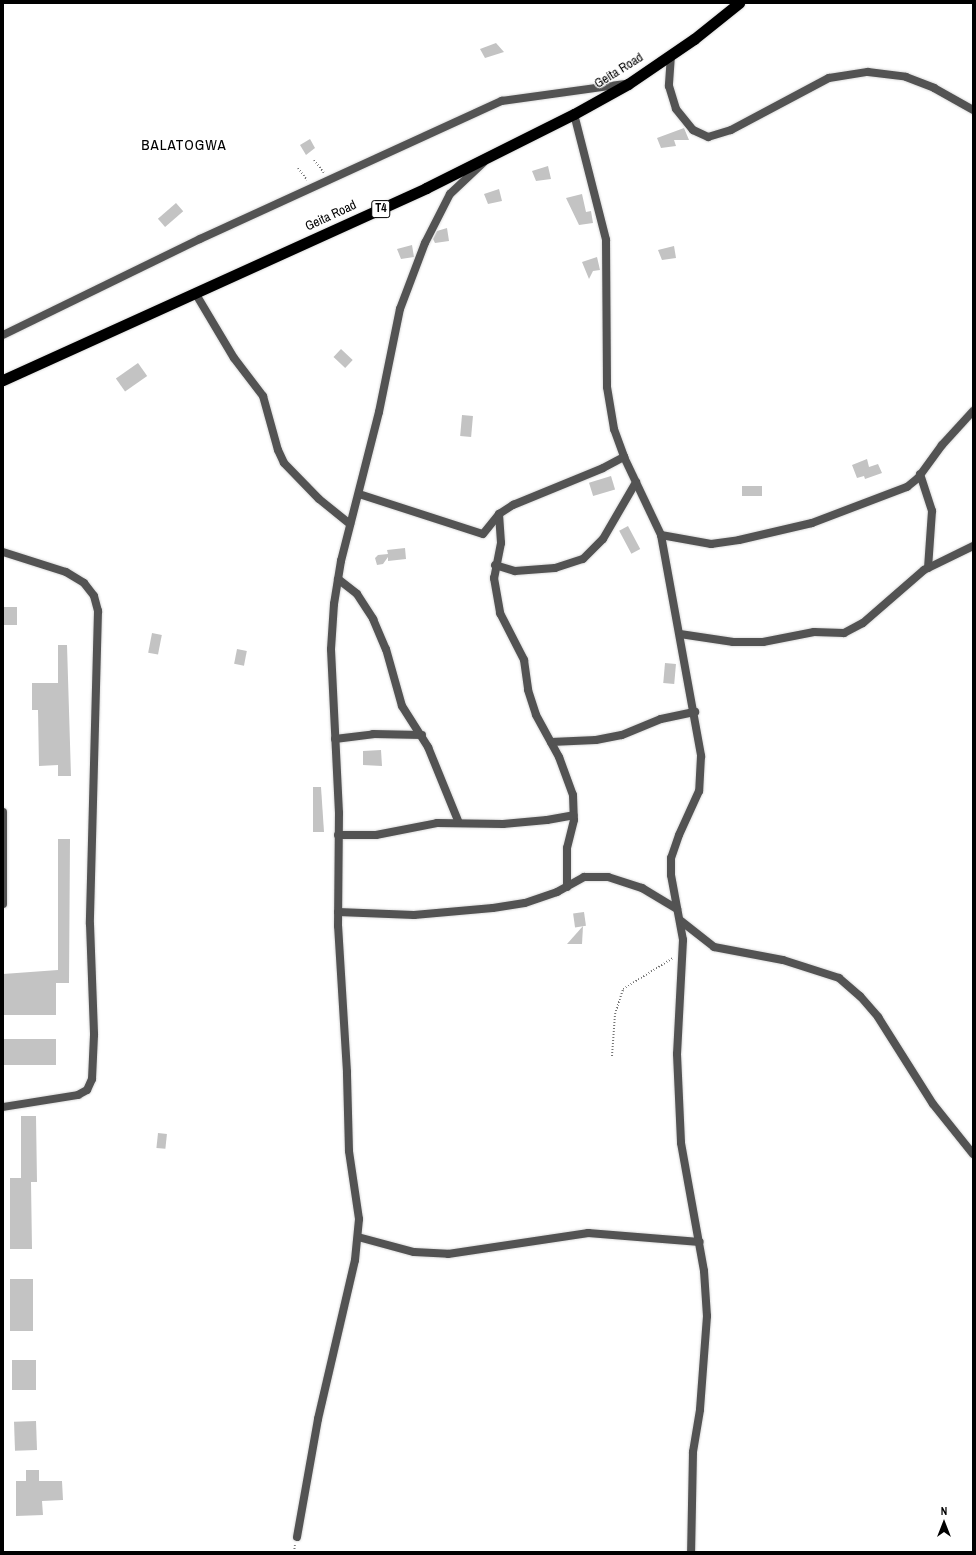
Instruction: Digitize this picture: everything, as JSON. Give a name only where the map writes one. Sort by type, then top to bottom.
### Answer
[{"type":"highway","name":"Geita Road","points":[[3,380],[201,291],[490,156],[574,114],[628,84],[670,55],[739,3]]},
{"type":"street","points":[[670,55],[669,86],[676,110],[693,130],[708,137],[737,127],[829,78],[868,72],[906,77],[934,88],[973,110]]},
{"type":"street","points":[[3,336],[172,252],[502,101],[628,84]]},
{"type":"street","points":[[574,114],[606,240],[607,387],[614,429],[624,457],[660,535],[695,712],[701,756],[699,791],[671,858],[670,875],[680,921],[682,953],[677,1054],[681,1143],[700,1242],[707,1316],[700,1410],[693,1452],[691,1552]]},
{"type":"street","points":[[297,1537],[318,1419],[336,1346],[358,1237],[359,1219],[349,1151],[347,1072],[338,912],[338,835],[330,649],[338,579],[350,524],[379,412],[400,309],[425,243],[450,194],[490,156]]},
{"type":"street","points":[[201,291],[197,296],[234,358],[264,396],[278,450],[284,463],[319,499],[350,524]]},
{"type":"street","points":[[660,535],[711,544],[788,529],[812,523],[907,486],[920,474],[942,445],[973,411]]},
{"type":"street","points":[[359,494],[483,534],[499,514],[513,504],[603,468],[624,457]]},
{"type":"street","points":[[920,474],[932,510],[928,568]]},
{"type":"street","points":[[495,565],[515,571],[555,568],[583,559],[603,539],[636,482]]},
{"type":"street","points":[[499,514],[500,544],[495,565],[494,578],[500,613],[524,660],[528,690],[536,715],[551,742],[573,795],[574,815],[567,848],[567,886]]},
{"type":"street","points":[[680,634],[733,642],[763,642],[814,632],[844,632],[863,623],[908,582],[928,568],[973,546]]},
{"type":"street","points":[[3,552],[66,572],[84,584],[94,596],[98,611],[90,924],[94,1036],[92,1079],[87,1090],[78,1095],[3,1107]]},
{"type":"street","points":[[338,579],[357,594],[373,620],[386,649],[402,706],[422,735],[459,823]]},
{"type":"street","points":[[551,742],[596,740],[622,735],[661,719],[695,712]]},
{"type":"street","points":[[335,739],[373,734],[422,735]]},
{"type":"street","points":[[3,812],[3,904]]},
{"type":"street","points":[[338,835],[376,835],[423,824],[523,822],[574,815]]},
{"type":"street","points":[[338,912],[414,915],[493,908],[525,903],[567,886],[584,877],[608,877],[642,888],[677,909]]},
{"type":"street","points":[[680,921],[714,947],[783,960],[839,978],[860,996],[883,1023],[933,1104],[973,1154]]},
{"type":"street","points":[[358,1237],[414,1252],[448,1254],[588,1233],[700,1242]]},
{"type":"path","points":[[314,160],[329,180]]},
{"type":"path","points":[[298,168],[314,187]]},
{"type":"path","points":[[612,1056],[615,1014],[623,989],[682,953]]},
{"type":"building","points":[[496,43],[504,52],[485,58],[480,49]]},
{"type":"building","points":[[684,128],[689,140],[674,140],[676,146],[661,148],[657,138]]},
{"type":"building","points":[[310,139],[315,148],[306,155],[300,145]]},
{"type":"building","points":[[548,166],[551,179],[536,181],[532,171]]},
{"type":"building","points":[[499,189],[502,201],[488,204],[484,194]]},
{"type":"building","points":[[582,194],[586,212],[591,211],[593,223],[579,225],[566,198]]},
{"type":"building","points":[[176,203],[183,211],[165,227],[158,219]]},
{"type":"building","points":[[447,228],[449,241],[435,243],[433,239],[437,231]]},
{"type":"building","points":[[412,245],[414,257],[401,259],[397,249]]},
{"type":"building","points":[[674,246],[676,258],[662,260],[658,250]]},
{"type":"building","points":[[597,257],[600,270],[593,271],[589,279],[582,262]]},
{"type":"building","points":[[341,349],[353,360],[345,368],[333,357]]},
{"type":"building","points":[[138,363],[147,376],[125,392],[116,378]]},
{"type":"building","points":[[462,415],[473,416],[471,437],[460,436]]},
{"type":"building","points":[[867,459],[869,467],[878,464],[882,473],[865,479],[864,476],[857,478],[852,465]]},
{"type":"building","points":[[611,476],[615,489],[593,496],[589,483]]},
{"type":"building","points":[[742,486],[762,486],[762,496],[742,496]]},
{"type":"building","points":[[628,526],[640,549],[631,554],[619,531]]},
{"type":"building","points":[[405,548],[406,559],[388,561],[388,557],[383,564],[377,565],[375,558],[378,555],[388,554],[387,550]]},
{"type":"building","points":[[3,607],[17,607],[17,625],[3,625]]},
{"type":"building","points":[[152,633],[162,635],[158,655],[148,653]]},
{"type":"building","points":[[58,645],[67,645],[71,776],[58,776],[58,765],[39,766],[38,710],[32,710],[32,683],[58,683]]},
{"type":"building","points":[[237,649],[247,651],[244,666],[234,664]]},
{"type":"building","points":[[665,663],[676,664],[674,684],[663,683]]},
{"type":"building","points":[[381,750],[382,766],[363,765],[363,751]]},
{"type":"building","points":[[313,787],[321,787],[324,832],[313,832]]},
{"type":"building","points":[[58,839],[70,839],[69,983],[56,983],[56,1015],[3,1015],[3,974],[58,970]]},
{"type":"building","points":[[584,912],[586,926],[575,927],[573,914]]},
{"type":"building","points":[[583,926],[582,944],[567,944]]},
{"type":"building","points":[[3,1039],[56,1039],[56,1065],[3,1065]]},
{"type":"building","points":[[21,1116],[36,1116],[37,1182],[31,1182],[32,1249],[10,1249],[10,1178],[21,1178]]},
{"type":"building","points":[[158,1133],[167,1134],[165,1149],[156,1148]]},
{"type":"building","points":[[10,1279],[33,1279],[33,1331],[10,1331]]},
{"type":"building","points":[[12,1360],[36,1360],[36,1390],[12,1390]]},
{"type":"building","points":[[36,1421],[37,1450],[15,1451],[14,1422]]},
{"type":"building","points":[[26,1470],[39,1470],[39,1481],[62,1481],[63,1500],[42,1501],[43,1515],[16,1516],[16,1481],[26,1481]]},
{"type":"district","name":"BALATOGWA","points":[[184,145]]}]
